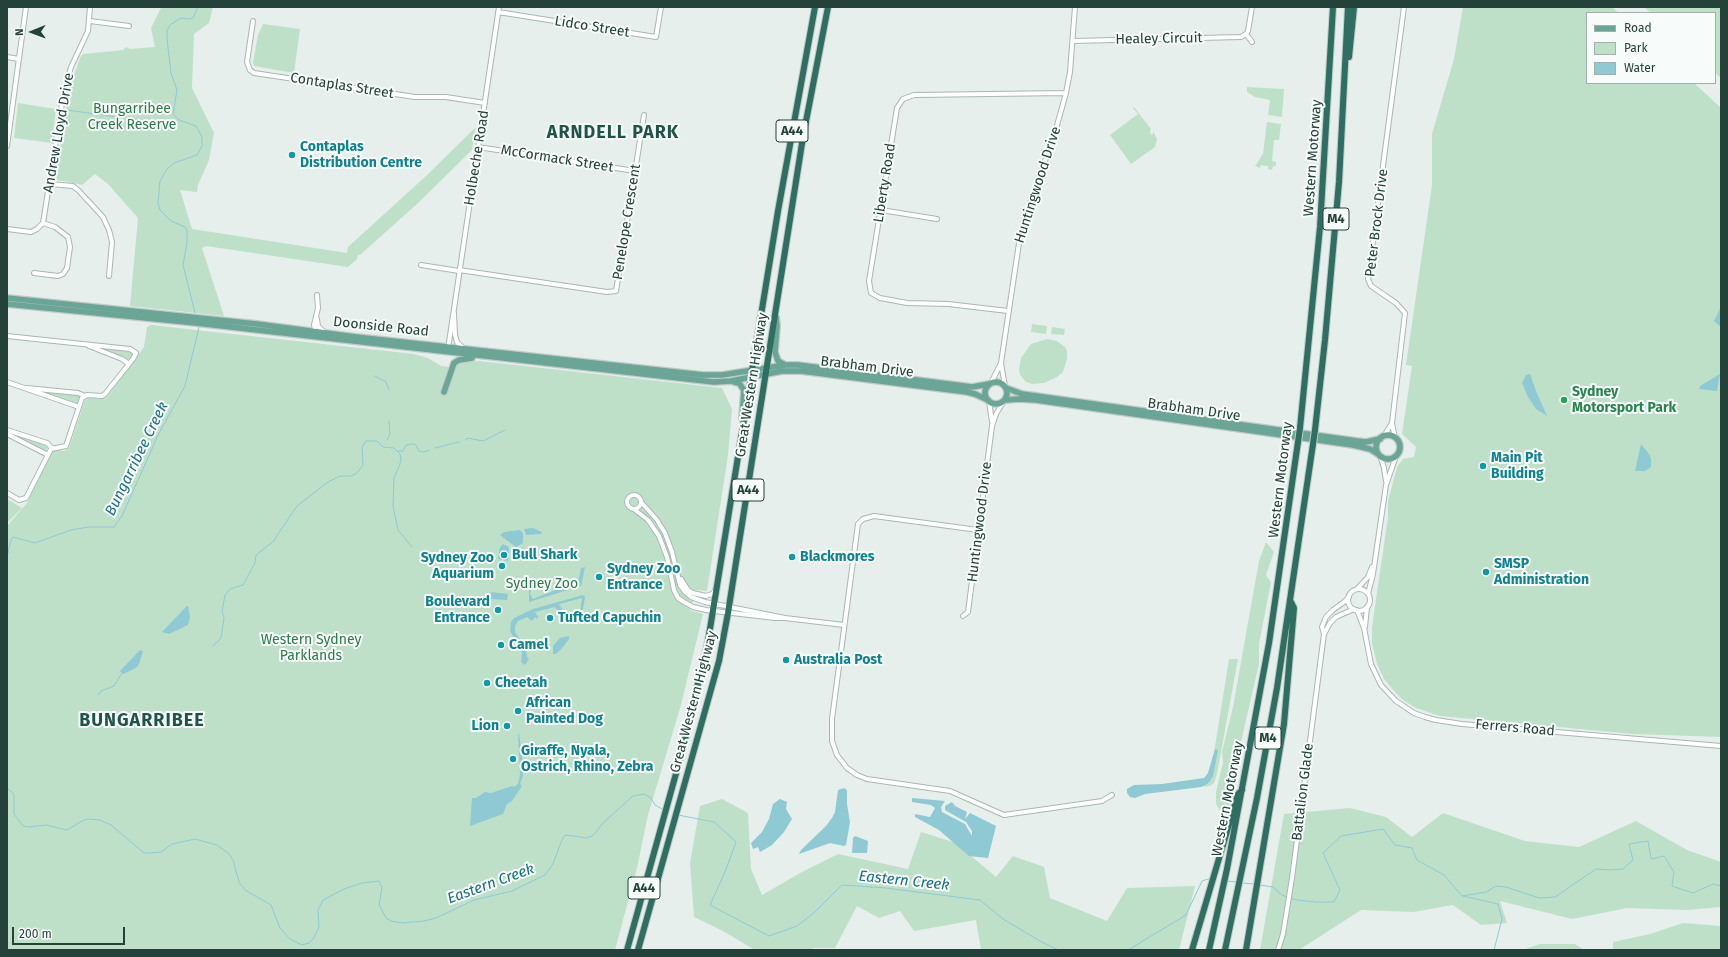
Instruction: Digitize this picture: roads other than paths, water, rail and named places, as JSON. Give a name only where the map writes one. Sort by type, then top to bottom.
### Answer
[{"type":"highway","name":"Great Western Highway","points":[[627,950],[682,752],[714,611],[790,138],[815,7]]},
{"type":"highway","name":"Great Western Highway","points":[[638,950],[719,661],[729,610],[803,137],[828,7]]},
{"type":"highway","name":"Western Motorway","points":[[1209,950],[1243,790],[1270,642],[1300,428],[1320,227],[1333,7]]},
{"type":"highway","name":"Western Motorway","points":[[1225,950],[1242,872],[1276,695],[1291,602],[1315,430],[1332,260],[1348,7]]},
{"type":"highway","points":[[1344,87],[1351,49],[1354,7]]},
{"type":"highway","points":[[1246,950],[1284,724],[1294,608],[1291,602]]},
{"type":"highway","points":[[1192,950],[1238,794],[1243,790]]},
{"type":"main road","name":"Doonside Road","points":[[7,298],[300,330],[315,332],[324,336],[448,353],[714,382],[730,382],[752,377],[766,371]]},
{"type":"main road","name":"Doonside Road","points":[[7,304],[324,336],[448,346],[703,375],[722,375],[753,370],[766,371]]},
{"type":"main road","points":[[775,315],[777,326],[775,343],[776,354],[778,361],[785,365]]},
{"type":"main road","points":[[444,392],[454,363],[461,359],[478,356]]},
{"type":"main road","name":"Brabham Drive","points":[[766,371],[785,365],[798,365],[972,387],[990,384]]},
{"type":"main road","name":"Brabham Drive","points":[[766,371],[801,371],[967,392],[976,394],[988,401]]},
{"type":"main road","points":[[730,382],[739,383],[744,390],[741,444]]},
{"type":"main road","points":[[999,382],[1006,387],[1007,394],[1004,401],[996,404],[988,401],[985,392],[990,384],[999,382]]},
{"type":"main road","name":"Brabham Drive","points":[[1006,387],[1022,394],[1357,441],[1366,442],[1382,438]]},
{"type":"main road","name":"Brabham Drive","points":[[1004,401],[1019,399],[1036,400],[1345,444],[1364,447],[1379,454]]},
{"type":"main road","points":[[1390,436],[1395,438],[1400,446],[1396,456],[1388,459],[1379,454],[1376,447],[1382,438],[1390,436]]},
{"type":"street","points":[[7,146],[26,7]]},
{"type":"street","name":"Andrew Lloyd Drive","points":[[43,223],[63,97],[71,67],[88,31],[90,7]]},
{"type":"street","name":"Holbeche Road","points":[[448,353],[459,270],[499,7]]},
{"type":"street","name":"Lidco Street","points":[[498,12],[656,37],[661,7]]},
{"type":"street","name":"Huntingwood Drive","points":[[1006,387],[1001,363],[1021,230],[1056,129],[1066,93],[1075,7]]},
{"type":"street","points":[[1252,7],[1249,28],[1246,34],[1252,42]]},
{"type":"street","name":"Peter Brock Drive","points":[[1395,438],[1392,423],[1405,313],[1396,303],[1371,286],[1368,279],[1404,7]]},
{"type":"street","points":[[90,21],[130,26]]},
{"type":"street","name":"Contaplas Street","points":[[253,21],[247,62],[250,70],[254,73],[415,97],[446,97],[485,103]]},
{"type":"street","name":"Healey Circuit","points":[[1072,41],[1241,37],[1246,34]]},
{"type":"street","points":[[7,57],[19,59]]},
{"type":"street","name":"Liberty Road","points":[[1008,312],[948,304],[907,303],[880,298],[871,293],[869,281],[898,104],[903,99],[914,96],[1066,93]]},
{"type":"street","name":"Penelope Crescent","points":[[459,270],[607,292],[616,291],[644,115]]},
{"type":"street","name":"McCormack Street","points":[[478,147],[635,171]]},
{"type":"street","points":[[50,184],[72,186],[80,191],[104,217],[112,242],[109,276]]},
{"type":"street","points":[[881,210],[936,219]]},
{"type":"street","points":[[7,229],[31,232],[43,223],[55,227],[68,237],[70,247],[67,268],[63,274],[58,276],[34,273]]},
{"type":"street","points":[[421,265],[459,270]]},
{"type":"street","points":[[315,332],[314,325],[317,319],[318,308],[317,295]]},
{"type":"street","name":"Holbeche Road","points":[[454,309],[455,335],[459,344],[463,348]]},
{"type":"street","points":[[317,319],[324,336]]},
{"type":"street","points":[[300,330],[314,325]]},
{"type":"street","points":[[7,336],[130,349],[136,353],[133,359],[103,396],[85,396],[78,393],[25,388]]},
{"type":"street","points":[[87,345],[122,359],[129,364]]},
{"type":"street","name":"Huntingwood Drive","points":[[990,384],[1001,363]]},
{"type":"street","points":[[7,382],[79,407]]},
{"type":"street","points":[[7,430],[47,443],[52,448],[63,448],[66,446],[79,407],[85,396]]},
{"type":"street","name":"Huntingwood Drive","points":[[988,401],[992,426]]},
{"type":"street","name":"Huntingwood Drive","points":[[963,616],[968,612],[992,426],[996,414],[1004,401]]},
{"type":"street","name":"Peter Brock Drive","points":[[1382,438],[1392,423]]},
{"type":"street","points":[[7,434],[48,455]]},
{"type":"street","points":[[7,493],[15,499],[22,501],[26,498],[52,448]]},
{"type":"street","points":[[1379,454],[1384,468],[1386,485]]},
{"type":"street","points":[[1374,563],[1368,577],[1348,597],[1349,604],[1355,610],[1367,607],[1369,600],[1368,594],[1374,563],[1386,485],[1396,456]]},
{"type":"street","points":[[729,610],[714,611],[693,607],[678,598],[674,590],[667,557],[659,536],[648,520],[628,506],[626,501],[628,497],[632,495],[636,496],[662,527],[670,544],[680,585],[685,592],[695,599],[715,604],[729,610],[774,618],[844,625]]},
{"type":"street","points":[[635,510],[639,508],[641,502]]},
{"type":"street","points":[[978,530],[877,516],[863,518],[858,524],[832,719],[832,741],[840,760],[847,768],[857,775],[872,781],[950,790],[1004,815],[1010,816],[1102,801],[1112,795]]},
{"type":"street","points":[[675,564],[683,583],[688,590],[693,593],[710,595],[717,587]]},
{"type":"street","points":[[1355,590],[1362,589],[1368,594]]},
{"type":"street","name":"Battalion Glade","points":[[1324,634],[1322,627],[1326,618],[1348,597]]},
{"type":"street","name":"Ferrers Road","points":[[1364,628],[1367,607]]},
{"type":"street","name":"Battalion Glade","points":[[1278,950],[1284,934],[1324,634],[1330,623],[1336,617],[1355,610]]},
{"type":"street","name":"Ferrers Road","points":[[1355,610],[1364,628],[1371,664],[1381,685],[1396,701],[1414,713],[1425,717],[1462,724],[1721,746]]},
{"type":"water","points":[[1721,307],[1721,327],[1714,321]]},
{"type":"water","points":[[1530,374],[1547,416],[1536,409],[1528,397],[1522,383],[1526,375]]},
{"type":"water","points":[[1720,374],[1717,391],[1699,389],[1700,386]]},
{"type":"water","points":[[1641,444],[1649,454],[1651,459],[1651,467],[1645,471],[1635,471]]},
{"type":"water","points":[[533,528],[542,532],[541,534],[526,535],[524,529]]},
{"type":"water","points":[[520,530],[523,533],[523,543],[516,547],[500,535],[504,532]]},
{"type":"water","name":"Bull Shark","points":[[503,544],[509,547],[508,561],[498,559],[500,547]]},
{"type":"water","points":[[585,567],[581,586],[529,602],[529,586],[532,586],[530,594],[533,599],[558,589],[556,581],[559,578],[565,588],[578,584],[581,568]]},
{"type":"water","points":[[491,592],[508,594],[507,600],[490,599]]},
{"type":"water","points":[[583,595],[585,597],[581,621],[579,621],[582,598],[559,604],[565,614],[564,616],[563,615],[563,618],[555,607],[535,612],[538,617],[537,619],[535,617],[532,621],[527,617],[518,621],[515,626],[515,632],[526,649],[527,657],[529,659],[525,665],[521,662],[522,653],[510,631],[511,622],[514,618],[533,609]]},
{"type":"water","points":[[187,606],[190,617],[188,625],[169,634],[162,632]]},
{"type":"water","points":[[569,636],[569,639],[563,647],[556,654],[553,654],[553,646],[560,638]]},
{"type":"water","points":[[140,650],[143,651],[139,664],[136,668],[123,674],[120,671]]},
{"type":"water","points":[[518,734],[522,754],[523,776],[520,784],[522,786],[512,801],[507,804],[503,814],[470,826],[472,798],[476,798],[485,792],[491,793],[512,786],[514,787],[518,784],[520,775]]},
{"type":"water","points":[[1215,749],[1218,750],[1213,776],[1208,784],[1201,787],[1145,794],[1135,798],[1130,797],[1127,793],[1127,789],[1134,785],[1162,784],[1204,778],[1208,773]]},
{"type":"water","points":[[844,788],[847,790],[847,804],[850,822],[846,845],[844,846],[830,843],[799,854],[801,850],[826,826],[832,818],[835,812],[838,790]]},
{"type":"water","points":[[912,798],[945,801],[941,807],[942,812],[965,824],[972,836],[972,831],[966,822],[945,810],[945,806],[952,802],[955,806],[967,812],[965,819],[970,813],[996,826],[988,858],[969,856],[939,830],[915,817],[915,814],[930,817],[935,808],[931,805],[912,802]]},
{"type":"water","points":[[780,799],[787,802],[786,809],[792,819],[784,832],[772,845],[760,852],[758,847],[753,849],[751,843],[762,832],[769,819],[773,804]]},
{"type":"water","points":[[855,836],[868,841],[867,853],[852,853],[853,838]]},
{"type":"waterway","name":"Bungarribee Creek","points":[[195,313],[183,265],[187,242],[187,231],[185,227],[171,221],[160,210],[158,203],[160,181],[167,169],[174,163],[197,155],[202,146],[202,137],[196,126],[179,120],[173,114],[177,90],[171,73],[167,39],[167,31],[170,25],[181,18],[193,18],[198,7]]},
{"type":"waterway","points":[[66,110],[148,121]]},
{"type":"waterway","name":"Bungarribee Creek","points":[[7,557],[13,537],[35,543],[71,530],[88,527],[114,527],[122,516],[159,433],[185,386],[199,327]]},
{"type":"waterway","points":[[375,376],[386,382],[389,390]]},
{"type":"waterway","points":[[387,440],[390,434],[389,421]]},
{"type":"waterway","points":[[465,440],[468,438],[483,441],[505,430]]},
{"type":"waterway","points":[[213,646],[221,638],[224,618],[222,611],[225,595],[230,589],[243,585],[255,563],[256,555],[274,541],[297,506],[328,482],[340,476],[351,476],[357,473],[363,465],[362,447],[366,441],[377,441],[383,447],[394,448],[400,454],[400,464],[394,478],[393,506],[398,530],[412,547]]},
{"type":"waterway","points":[[435,448],[459,442]]},
{"type":"waterway","points":[[398,451],[403,451],[406,445],[412,444],[415,444],[419,451],[423,452],[430,450]]},
{"type":"waterway","points":[[114,686],[122,673]]},
{"type":"waterway","points":[[98,695],[101,691],[114,686]]},
{"type":"waterway","name":"Eastern Creek","points":[[7,788],[14,794],[14,814],[23,826],[29,827],[46,825],[67,830],[88,819],[100,820],[111,825],[144,853],[161,852],[172,844],[195,839],[217,845],[229,854],[233,860],[239,882],[245,890],[271,905],[280,928],[290,939],[302,945],[309,943],[313,939],[319,927],[318,910],[323,900],[344,889],[362,883],[379,881],[382,887],[379,905],[386,918],[391,921],[402,923],[424,921],[436,918],[474,900],[512,891],[545,875],[553,864],[563,837],[566,835],[587,838],[592,836],[602,824],[633,796],[644,794],[651,798],[655,805],[664,810]]},
{"type":"waterway","name":"Eastern Creek","points":[[678,815],[714,822],[736,842],[725,872],[710,905],[769,936],[797,926],[815,912],[842,885],[886,888],[980,900],[1003,919],[1058,950]]},
{"type":"waterway","name":"Eastern Creek","points":[[1290,898],[1316,902],[1334,902],[1340,890],[1323,853],[1341,836],[1383,829],[1395,845],[1412,848],[1417,860],[1444,875],[1462,896],[1486,892],[1496,886],[1506,887],[1539,898],[1555,897],[1596,869],[1623,869],[1633,860],[1629,844],[1648,841],[1651,859],[1664,856],[1674,872],[1672,886],[1693,893],[1713,884],[1721,886]]},
{"type":"waterway","name":"Eastern Creek","points":[[1128,950],[1186,915],[1202,881],[1211,878]]},
{"type":"waterway","name":"Eastern Creek","points":[[1226,881],[1237,882]]},
{"type":"waterway","name":"Eastern Creek","points":[[1242,883],[1255,884]]},
{"type":"waterway","name":"Eastern Creek","points":[[1260,885],[1273,887],[1282,895],[1287,897]]},
{"type":"waterway","points":[[1463,896],[1498,904],[1502,919],[1494,950]]},
{"type":"place","name":"Contaplas Distribution Centre","points":[[292,155]]},
{"type":"place","name":"Sydney Motorsport Park","points":[[1564,400]]},
{"type":"place","name":"Main Pit Building","points":[[1483,466]]},
{"type":"place","name":"Bull Shark","points":[[504,555]]},
{"type":"place","name":"Blackmores","points":[[792,557]]},
{"type":"place","name":"Sydney Zoo Aquarium","points":[[502,566]]},
{"type":"place","name":"SMSP Administration","points":[[1486,572]]},
{"type":"place","name":"Sydney Zoo Entrance","points":[[599,577]]},
{"type":"place","name":"Boulevard Entrance","points":[[498,610]]},
{"type":"place","name":"Tufted Capuchin","points":[[550,618]]},
{"type":"place","name":"Camel","points":[[501,645]]},
{"type":"place","name":"Australia Post","points":[[786,660]]},
{"type":"place","name":"Cheetah","points":[[487,683]]},
{"type":"place","name":"African Painted Dog","points":[[518,711]]},
{"type":"place","name":"Lion","points":[[507,726]]},
{"type":"place","name":"Giraffe, Nyala, Ostrich, Rhino, Zebra","points":[[513,759]]},
{"type":"district","name":"ARNDELL PARK","points":[[613,133]]},
{"type":"district","name":"BUNGARRIBEE","points":[[142,721]]},
{"type":"park label","name":"Bungarribee Creek Reserve","points":[[132,118]]},
{"type":"park label","name":"Sydney Zoo","points":[[542,584]]},
{"type":"park label","name":"Western Sydney Parklands","points":[[311,648]]}]
